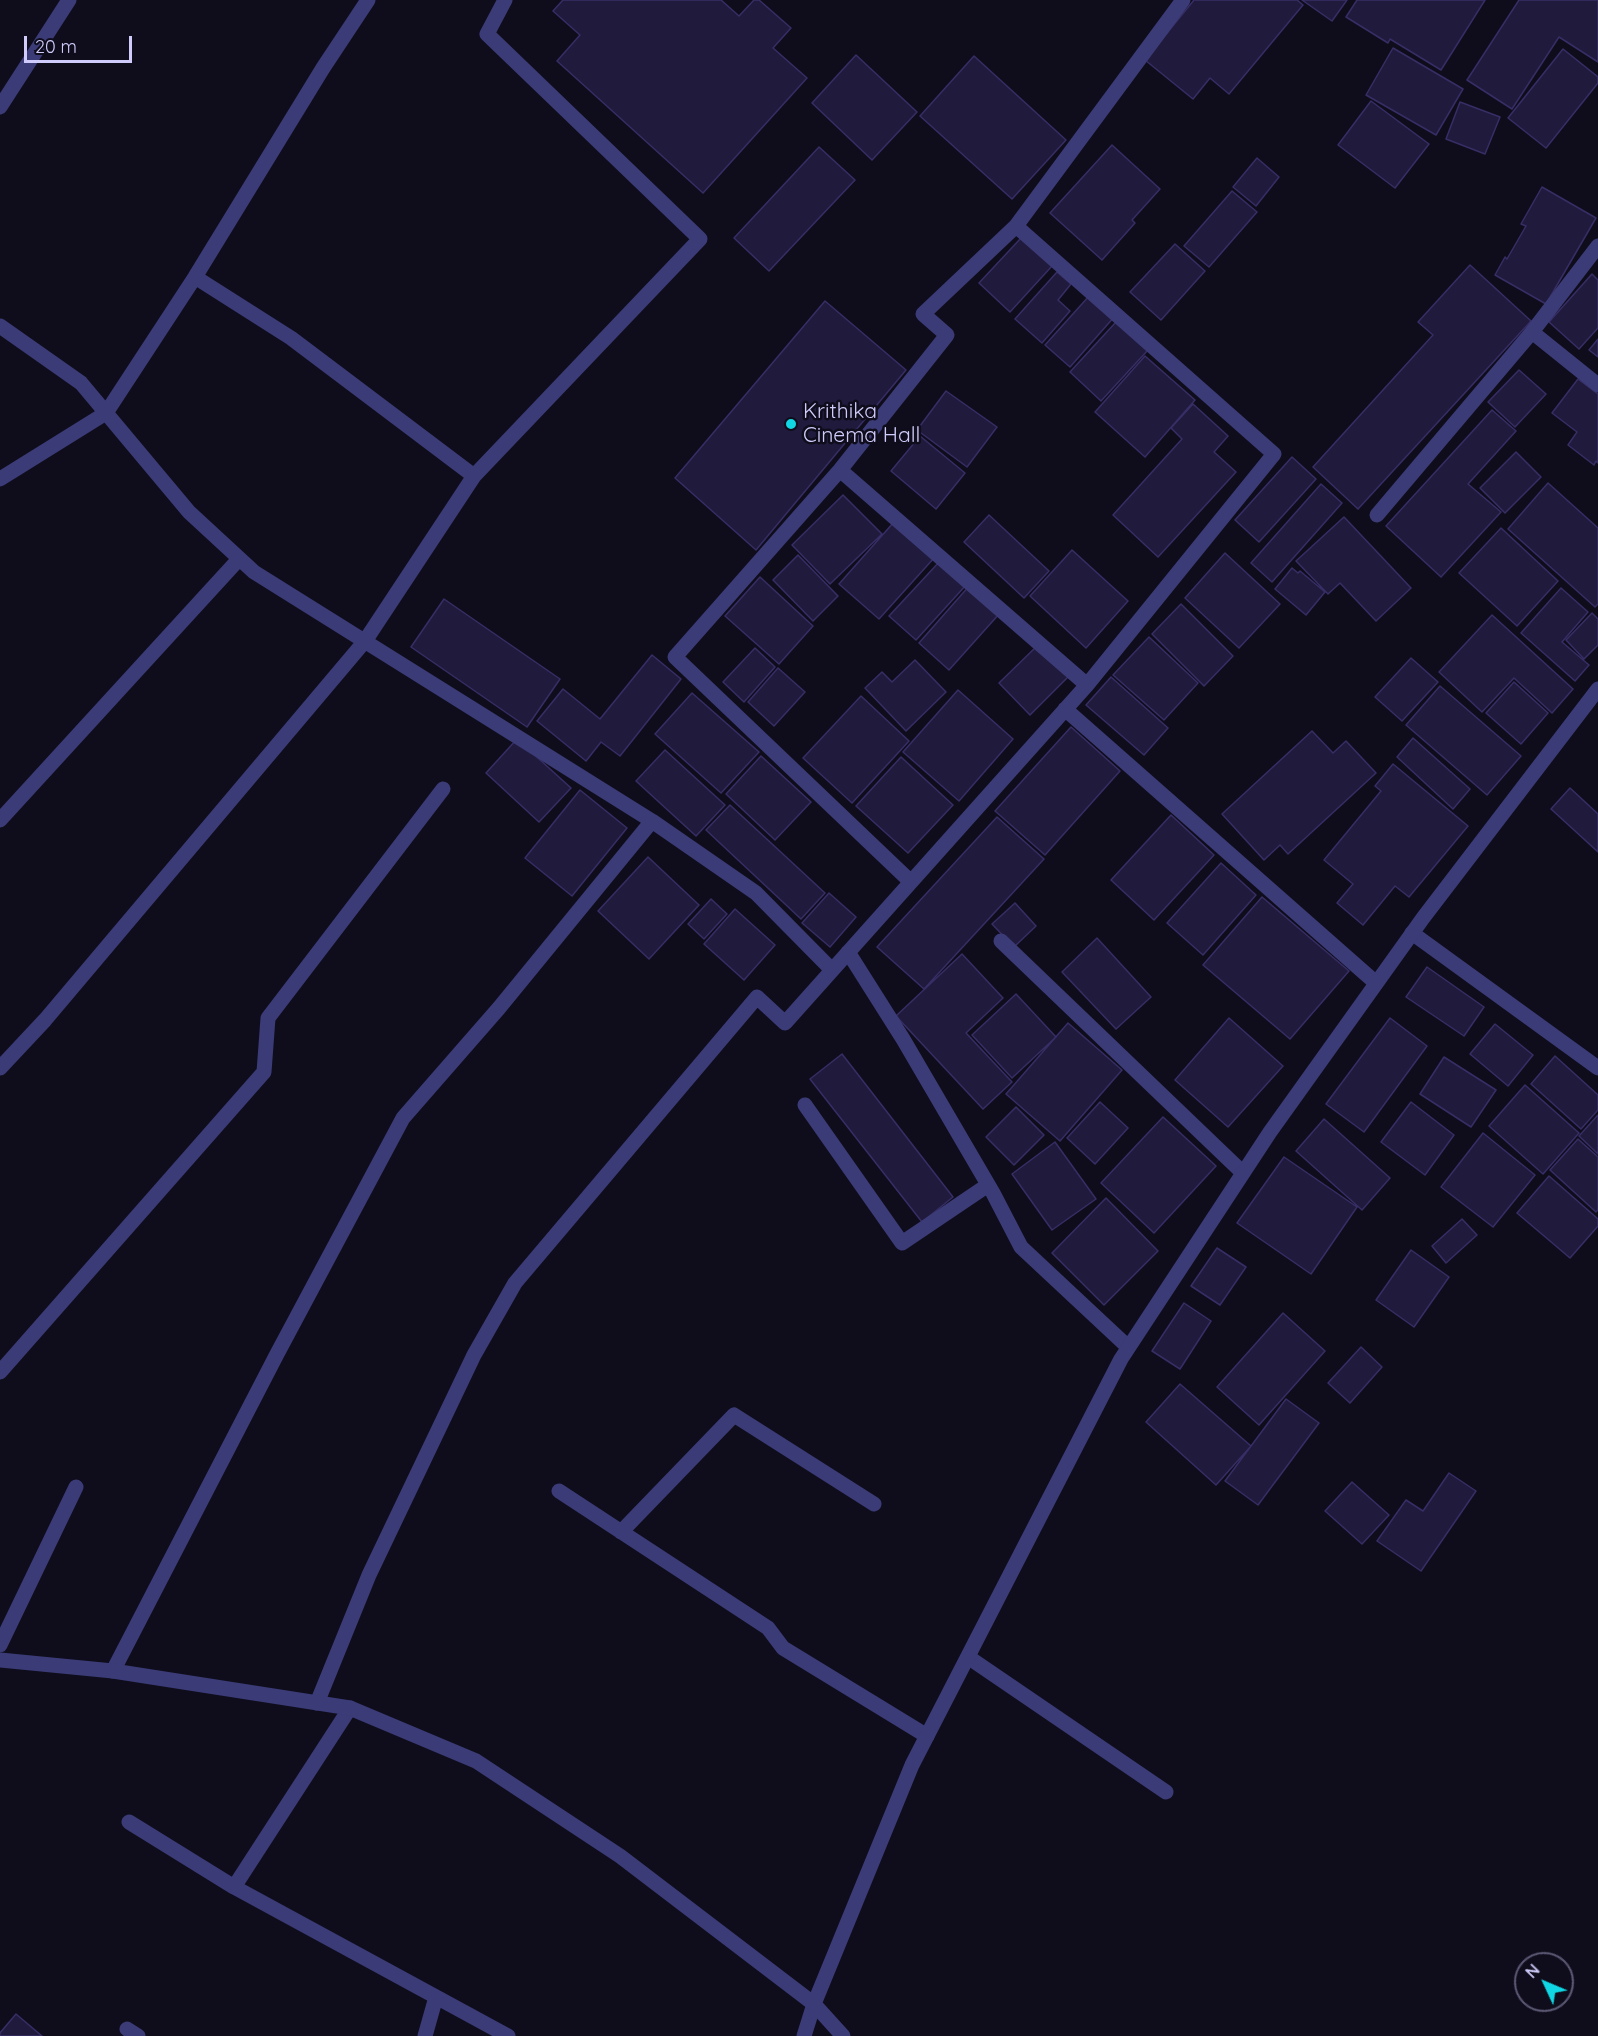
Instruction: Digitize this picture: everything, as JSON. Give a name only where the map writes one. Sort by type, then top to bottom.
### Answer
[{"type":"street","points":[[0,107],[69,0]]},
{"type":"street","points":[[0,479],[106,413],[195,277],[323,68],[368,0]]},
{"type":"street","points":[[0,1068],[45,1020],[365,641],[474,476],[700,239],[487,34],[505,0]]},
{"type":"street","points":[[911,882],[675,657],[840,470],[947,334],[923,314],[1016,226],[1184,0]]},
{"type":"street","points":[[317,1703],[369,1575],[474,1355],[515,1283],[757,997],[786,1023],[1087,685],[1274,454],[1016,226]]},
{"type":"street","points":[[1377,515],[1532,332],[1598,246]]},
{"type":"street","points":[[195,277],[291,338],[474,476]]},
{"type":"street","points":[[0,326],[81,383],[189,512],[254,572],[652,821],[756,893],[832,970]]},
{"type":"street","points":[[1532,332],[1598,385]]},
{"type":"street","points":[[840,470],[1087,685]]},
{"type":"street","points":[[0,820],[239,559]]},
{"type":"street","points":[[804,2036],[814,2004],[912,1765],[1128,1347],[1242,1173],[1376,983],[1598,689]]},
{"type":"street","points":[[1065,710],[1376,983]]},
{"type":"street","points":[[0,1372],[264,1072],[268,1018],[443,789]]},
{"type":"street","points":[[114,1671],[272,1364],[403,1118],[498,1008],[652,821]]},
{"type":"street","points":[[1412,933],[1598,1068]]},
{"type":"street","points":[[1001,941],[1242,1173]]},
{"type":"street","points":[[848,952],[903,1039],[988,1185],[1021,1247],[1128,1347]]},
{"type":"street","points":[[805,1105],[902,1243],[988,1185]]},
{"type":"street","points":[[621,1532],[734,1415],[873,1504]]},
{"type":"street","points":[[0,1645],[76,1487]]},
{"type":"street","points":[[559,1491],[768,1628],[783,1648],[927,1736]]},
{"type":"street","points":[[968,1657],[1166,1792]]},
{"type":"street","points":[[0,1660],[114,1671],[350,1708],[476,1761],[620,1856],[814,2004],[843,2036]]},
{"type":"street","points":[[234,1887],[350,1708]]},
{"type":"street","points":[[129,1822],[234,1887],[508,2036]]},
{"type":"street","points":[[425,2036],[436,1997]]},
{"type":"building","points":[[563,0],[721,0],[739,16],[754,0],[759,0],[791,28],[773,48],[807,78],[703,193],[557,61],[580,35],[553,11]]},
{"type":"building","points":[[1194,0],[1297,0],[1303,5],[1229,94],[1210,78],[1193,99],[1145,60]]},
{"type":"building","points":[[1302,0],[1347,0],[1332,21]]},
{"type":"building","points":[[1357,0],[1485,0],[1441,70],[1390,39],[1388,43],[1346,17]]},
{"type":"building","points":[[1519,0],[1598,0],[1598,62],[1559,37],[1512,109],[1467,80]]},
{"type":"building","points":[[1393,48],[1463,89],[1436,135],[1366,95]]},
{"type":"building","points":[[1563,49],[1598,77],[1598,83],[1546,148],[1508,118]]},
{"type":"building","points":[[856,55],[917,112],[872,160],[812,103]]},
{"type":"building","points":[[974,56],[1066,140],[1012,199],[920,116]]},
{"type":"building","points":[[1371,101],[1429,144],[1395,188],[1338,145]]},
{"type":"building","points":[[1460,102],[1500,117],[1485,154],[1446,139]]},
{"type":"building","points":[[1112,145],[1160,189],[1132,220],[1135,223],[1102,260],[1050,213]]},
{"type":"building","points":[[819,147],[855,180],[769,271],[734,238]]},
{"type":"building","points":[[1257,158],[1279,177],[1256,206],[1233,187]]},
{"type":"building","points":[[1542,187],[1596,218],[1546,304],[1495,275],[1526,226],[1521,224]]},
{"type":"building","points":[[1232,191],[1257,212],[1209,267],[1184,246]]},
{"type":"building","points":[[1021,238],[1052,266],[1010,312],[979,283]]},
{"type":"building","points":[[1175,244],[1205,271],[1161,320],[1130,292]]},
{"type":"building","points":[[1470,265],[1531,321],[1358,509],[1313,467],[1433,335],[1418,322]]},
{"type":"building","points":[[1057,272],[1071,284],[1058,300],[1070,311],[1042,343],[1015,319]]},
{"type":"building","points":[[1592,274],[1598,280],[1598,328],[1579,349],[1549,322]]},
{"type":"building","points":[[1090,295],[1115,316],[1070,367],[1045,345]]},
{"type":"building","name":"Krithika Cinema Hall","points":[[825,301],[906,370],[756,550],[675,478]]},
{"type":"building","points":[[1116,322],[1148,350],[1101,401],[1070,372]]},
{"type":"building","points":[[1598,339],[1598,357],[1589,350]]},
{"type":"building","points":[[1145,356],[1195,400],[1145,457],[1095,412]]},
{"type":"building","points":[[1519,370],[1546,394],[1515,427],[1488,402]]},
{"type":"building","points":[[1578,379],[1598,394],[1598,463],[1596,461],[1594,465],[1568,445],[1577,432],[1552,413]]},
{"type":"building","points":[[946,391],[997,427],[967,467],[917,430]]},
{"type":"building","points":[[1193,404],[1228,436],[1214,452],[1236,472],[1158,557],[1113,515],[1182,439],[1171,428]]},
{"type":"building","points":[[1492,410],[1516,431],[1468,484],[1501,512],[1441,577],[1386,526]]},
{"type":"building","points":[[920,436],[965,473],[936,509],[891,471]]},
{"type":"building","points":[[1516,452],[1541,477],[1505,513],[1480,488]]},
{"type":"building","points":[[1292,457],[1316,479],[1259,542],[1235,520]]},
{"type":"building","points":[[1548,483],[1598,528],[1598,604],[1595,607],[1508,529]]},
{"type":"building","points":[[1321,484],[1342,503],[1272,582],[1251,563]]},
{"type":"building","points":[[843,495],[882,534],[830,584],[792,545]]},
{"type":"building","points":[[989,515],[1049,571],[1024,598],[964,542]]},
{"type":"building","points":[[1344,517],[1411,588],[1376,621],[1340,583],[1328,594],[1296,561]]},
{"type":"building","points":[[894,522],[934,558],[879,619],[839,584]]},
{"type":"building","points":[[1501,528],[1558,581],[1517,626],[1459,573]]},
{"type":"building","points":[[1072,550],[1128,601],[1086,648],[1030,596]]},
{"type":"building","points":[[1225,553],[1280,604],[1239,648],[1185,598]]},
{"type":"building","points":[[798,555],[838,596],[813,621],[773,580]]},
{"type":"building","points":[[941,560],[967,584],[916,640],[889,616]]},
{"type":"building","points":[[1292,568],[1298,573],[1300,571],[1325,592],[1306,615],[1275,589]]},
{"type":"building","points":[[760,577],[813,626],[779,664],[725,616]]},
{"type":"building","points":[[970,585],[1000,613],[949,670],[919,643]]},
{"type":"building","points":[[1561,588],[1588,612],[1562,642],[1589,665],[1575,681],[1521,633]]},
{"type":"building","points":[[444,599],[560,679],[527,727],[411,647]]},
{"type":"building","points":[[1181,604],[1233,656],[1204,686],[1152,634]]},
{"type":"building","points":[[1592,613],[1598,619],[1598,645],[1584,659],[1566,640]]},
{"type":"building","points":[[1492,615],[1573,689],[1552,713],[1514,678],[1482,712],[1439,672]]},
{"type":"building","points":[[1149,637],[1198,683],[1164,720],[1113,675]]},
{"type":"building","points":[[1037,646],[1068,677],[1030,715],[999,683]]},
{"type":"building","points":[[755,648],[775,667],[744,702],[723,682]]},
{"type":"building","points":[[652,655],[681,679],[620,756],[601,742],[586,761],[537,721],[563,689],[600,719]]},
{"type":"building","points":[[1411,658],[1438,682],[1402,721],[1375,697]]},
{"type":"building","points":[[915,660],[946,692],[906,731],[865,688],[882,672],[892,682]]},
{"type":"building","points":[[778,668],[805,692],[774,726],[748,702]]},
{"type":"building","points":[[1111,677],[1168,728],[1144,755],[1086,705]]},
{"type":"building","points":[[1514,682],[1548,713],[1521,744],[1486,713]]},
{"type":"building","points":[[1440,686],[1521,756],[1487,795],[1406,725]]},
{"type":"building","points":[[958,690],[1013,739],[959,801],[903,752]]},
{"type":"building","points":[[692,693],[759,752],[721,793],[655,734]]},
{"type":"building","points":[[861,696],[909,741],[852,803],[803,758]]},
{"type":"building","points":[[1071,727],[1120,771],[1045,855],[995,811]]},
{"type":"building","points":[[1312,731],[1333,753],[1346,741],[1376,773],[1288,854],[1280,845],[1264,860],[1222,814]]},
{"type":"building","points":[[1413,738],[1470,789],[1453,809],[1397,757]]},
{"type":"building","points":[[517,739],[571,788],[539,822],[486,773]]},
{"type":"building","points":[[665,750],[725,805],[696,836],[636,781]]},
{"type":"building","points":[[761,756],[811,802],[775,840],[726,794]]},
{"type":"building","points":[[901,757],[953,805],[908,853],[856,806]]},
{"type":"building","points":[[1393,764],[1468,826],[1409,897],[1395,886],[1363,925],[1337,903],[1353,884],[1324,860],[1381,791],[1375,786]]},
{"type":"building","points":[[1570,788],[1598,814],[1598,852],[1551,809]]},
{"type":"building","points":[[580,790],[627,828],[572,896],[525,858]]},
{"type":"building","points":[[730,805],[825,893],[801,919],[706,830]]},
{"type":"building","points":[[1171,815],[1214,855],[1154,920],[1111,880]]},
{"type":"building","points":[[997,817],[1044,859],[924,989],[877,947]]},
{"type":"building","points":[[648,857],[699,905],[649,959],[598,911]]},
{"type":"building","points":[[1221,863],[1256,895],[1203,955],[1167,923]]},
{"type":"building","points":[[829,893],[856,917],[830,947],[802,923]]},
{"type":"building","points":[[1262,897],[1349,971],[1290,1039],[1203,965]]},
{"type":"building","points":[[711,899],[727,914],[704,939],[688,924]]},
{"type":"building","points":[[1015,903],[1036,926],[1014,947],[992,924]]},
{"type":"building","points":[[735,909],[775,945],[744,980],[704,944]]},
{"type":"building","points":[[1097,938],[1151,997],[1116,1029],[1062,972]]},
{"type":"building","points":[[962,954],[1003,998],[966,1033],[1012,1082],[983,1109],[896,1016]]},
{"type":"building","points":[[1427,967],[1484,1007],[1464,1036],[1406,997]]},
{"type":"building","points":[[1016,994],[1056,1037],[1012,1078],[972,1035]]},
{"type":"building","points":[[1229,1018],[1283,1066],[1228,1127],[1175,1080]]},
{"type":"building","points":[[1390,1018],[1427,1046],[1364,1132],[1326,1104]]},
{"type":"building","points":[[1068,1023],[1122,1070],[1060,1141],[1006,1094]]},
{"type":"building","points":[[1495,1024],[1533,1055],[1508,1086],[1470,1054]]},
{"type":"building","points":[[842,1054],[953,1197],[922,1222],[810,1079]]},
{"type":"building","points":[[1555,1056],[1598,1095],[1598,1110],[1581,1129],[1531,1084]]},
{"type":"building","points":[[1444,1057],[1496,1090],[1471,1127],[1420,1094]]},
{"type":"building","points":[[1525,1085],[1579,1133],[1543,1174],[1489,1126]]},
{"type":"building","points":[[1100,1102],[1128,1128],[1095,1164],[1067,1138]]},
{"type":"building","points":[[1411,1102],[1454,1135],[1425,1175],[1381,1142]]},
{"type":"building","points":[[1016,1107],[1044,1135],[1014,1165],[986,1137]]},
{"type":"building","points":[[1598,1115],[1598,1154],[1579,1136]]},
{"type":"building","points":[[1163,1117],[1216,1166],[1154,1233],[1101,1183]]},
{"type":"building","points":[[1324,1119],[1390,1178],[1362,1210],[1296,1151]]},
{"type":"building","points":[[1483,1133],[1535,1175],[1493,1227],[1441,1187]]},
{"type":"building","points":[[1578,1139],[1598,1157],[1598,1210],[1596,1212],[1550,1170]]},
{"type":"building","points":[[1055,1142],[1096,1199],[1052,1230],[1012,1174]]},
{"type":"building","points":[[1284,1157],[1357,1207],[1311,1274],[1237,1223]]},
{"type":"building","points":[[1549,1176],[1598,1219],[1598,1226],[1570,1258],[1517,1213]]},
{"type":"building","points":[[1106,1198],[1158,1251],[1104,1305],[1052,1253]]},
{"type":"building","points":[[1462,1219],[1477,1235],[1446,1263],[1432,1246]]},
{"type":"building","points":[[1217,1248],[1246,1267],[1220,1305],[1191,1286]]},
{"type":"building","points":[[1411,1250],[1449,1277],[1414,1327],[1376,1300]]},
{"type":"building","points":[[1184,1303],[1211,1321],[1180,1369],[1152,1351]]},
{"type":"building","points":[[1283,1313],[1325,1351],[1259,1425],[1217,1387]]},
{"type":"building","points":[[1361,1347],[1382,1367],[1350,1403],[1328,1383]]},
{"type":"building","points":[[1180,1384],[1251,1446],[1216,1485],[1146,1422]]},
{"type":"building","points":[[1286,1399],[1319,1423],[1258,1505],[1225,1481]]},
{"type":"building","points":[[1449,1473],[1476,1491],[1421,1571],[1377,1541],[1406,1500],[1423,1511]]},
{"type":"building","points":[[1352,1482],[1389,1515],[1362,1544],[1325,1511]]},
{"type":"building","points":[[16,2014],[42,2036],[0,2036]]},
{"type":"place","name":"Krithika Cinema Hall","points":[[791,424]]}]
